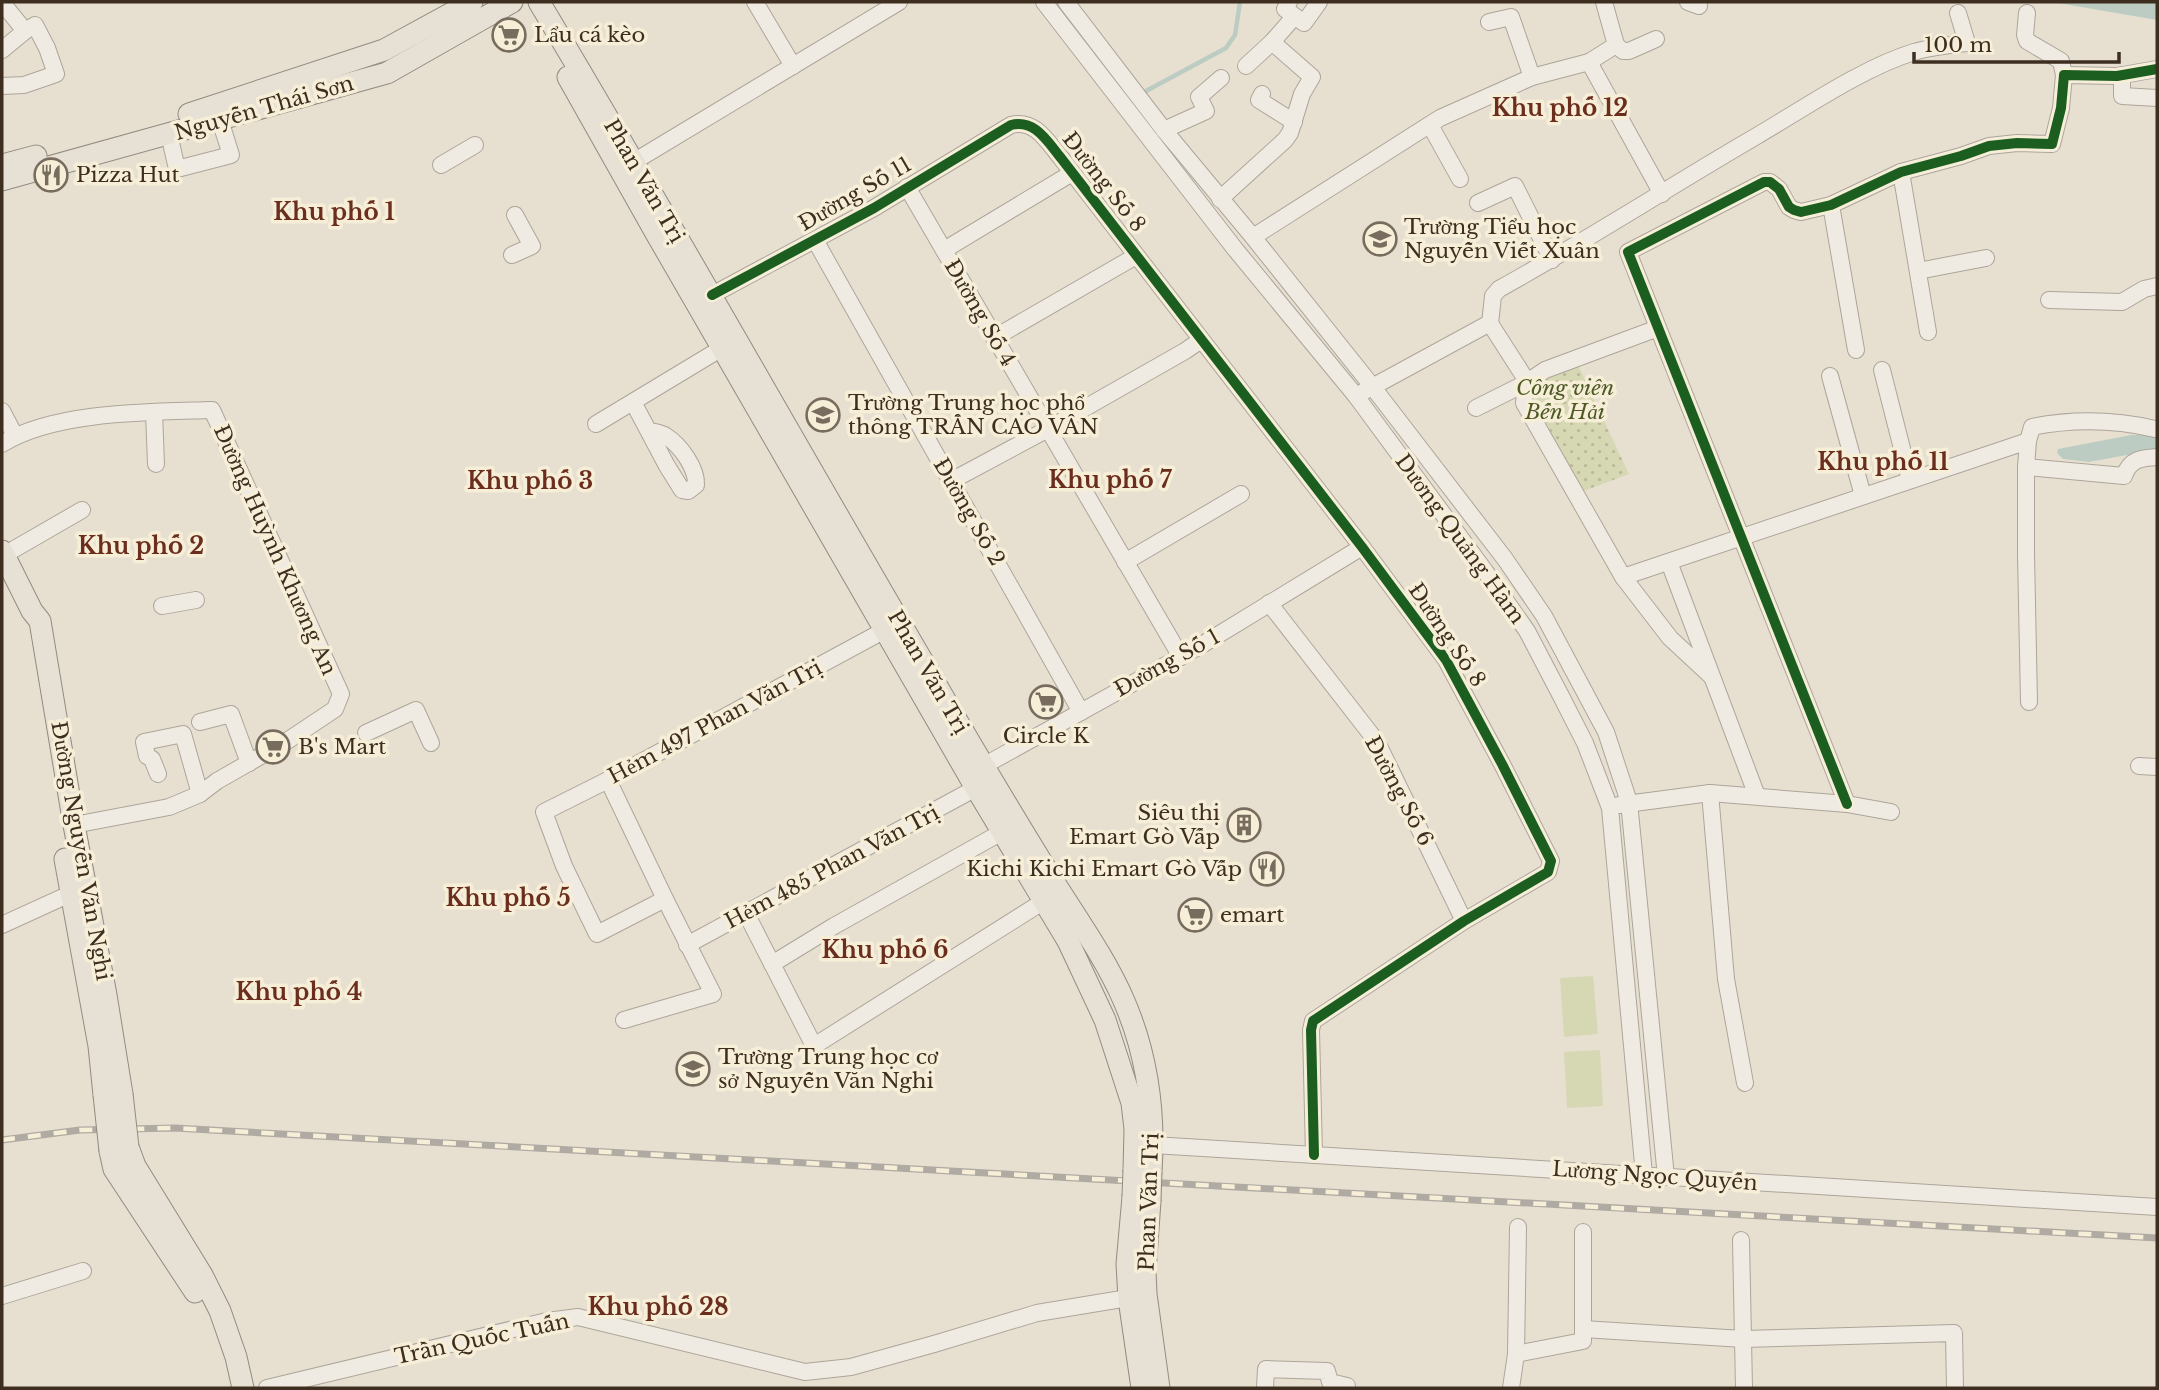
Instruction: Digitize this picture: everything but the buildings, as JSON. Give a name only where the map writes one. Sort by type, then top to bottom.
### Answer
[{"type":"main road","name":"Nguyễn Thái Sơn","points":[[2,180],[384,50],[472,2]]},
{"type":"main road","name":"Nguyễn Thái Sơn","points":[[2,165],[125,139],[169,134],[387,73],[512,2]]},
{"type":"main road","name":"Phan Văn Trị","points":[[525,2],[704,299],[945,717],[1002,832],[1106,968],[1124,1001],[1138,1045],[1151,1103],[1153,1145],[1143,1171]]},
{"type":"main road","name":"Phan Văn Trị","points":[[539,2],[635,161],[666,236]]},
{"type":"main road","name":"Phan Văn Trị","points":[[704,299],[722,348],[795,458],[885,629],[945,717]]},
{"type":"main road","name":"Đường Nguyễn Văn Nghi","points":[[3,553],[32,611],[40,621],[74,825],[79,890]]},
{"type":"main road","name":"Đường Nguyễn Văn Nghi","points":[[32,611],[61,834],[79,890],[106,995],[119,1149]]},
{"type":"main road","name":"Phan Văn Trị","points":[[976,776],[1052,896],[1068,942],[1105,1020],[1132,1103],[1143,1171],[1142,1199],[1127,1264],[1159,1388]]},
{"type":"main road","points":[[1086,979],[1106,968]]},
{"type":"main road","points":[[119,1149],[114,1169],[188,1279],[208,1317],[230,1388]]},
{"type":"main road","points":[[119,1149],[135,1166],[202,1275],[220,1311],[236,1357],[243,1388]]},
{"type":"main road","name":"Phan Văn Trị","points":[[1137,1297],[1142,1388]]},
{"type":"street","points":[[755,2],[793,66]]},
{"type":"street","name":"Dương Quảng Hàm","points":[[1044,2],[1235,249],[1356,396],[1485,570],[1527,631],[1585,743],[1610,808],[1644,1175]]},
{"type":"street","name":"Dương Quảng Hàm","points":[[1066,2],[1164,130],[1372,386],[1505,559],[1544,616],[1606,732],[1629,802],[1666,1177]]},
{"type":"street","points":[[1246,66],[1272,42],[1292,9],[1306,23],[1319,2]]},
{"type":"street","points":[[1604,2],[1616,45],[1623,51],[1629,51],[1656,38]]},
{"type":"street","points":[[635,161],[894,3]]},
{"type":"street","points":[[4,5],[25,31]]},
{"type":"street","points":[[1712,677],[1670,638],[1623,577],[1524,404],[1526,383],[1490,324],[1495,292],[1841,86],[1916,51],[1967,43],[1958,13]]},
{"type":"street","points":[[1847,804],[1628,253],[1764,182],[1770,182],[1779,189],[1789,206],[1801,212],[1831,205],[1901,172],[1989,146],[2017,143],[2052,144],[2061,108],[2064,75],[2061,61],[2027,41],[2027,13]]},
{"type":"street","points":[[1489,22],[1511,17],[1532,77]]},
{"type":"street","points":[[2,50],[35,25],[56,74],[24,85],[2,86]]},
{"type":"street","points":[[1220,199],[1284,140],[1294,122],[1302,94],[1312,77],[1272,42]]},
{"type":"street","points":[[1252,237],[1430,125],[1532,77],[1589,62],[1616,45]]},
{"type":"street","points":[[1589,62],[1662,194]]},
{"type":"street","points":[[2064,75],[2122,75],[2157,69]]},
{"type":"street","points":[[2122,75],[2122,96],[2157,98]]},
{"type":"street","points":[[1164,130],[1206,111],[1199,97],[1221,78]]},
{"type":"street","points":[[1262,94],[1259,100],[1294,122]]},
{"type":"street","points":[[169,134],[177,169],[231,155],[220,120]]},
{"type":"street","name":"Đường Số 8","points":[[1017,124],[1031,125],[1044,136],[1447,660],[1551,861],[1548,872],[1465,921],[1313,1021],[1314,1155]]},
{"type":"street","name":"Đường Số 11","points":[[704,299],[816,240],[1017,124]]},
{"type":"street","points":[[1430,125],[1460,179]]},
{"type":"street","points":[[441,165],[475,145]]},
{"type":"street","points":[[1901,172],[1928,332]]},
{"type":"street","points":[[944,250],[1072,173]]},
{"type":"street","points":[[1478,202],[1515,186],[1552,260]]},
{"type":"street","name":"Đường Số 4","points":[[907,187],[1181,657]]},
{"type":"street","points":[[1831,205],[1856,350]]},
{"type":"street","points":[[512,255],[532,246],[515,215]]},
{"type":"street","name":"Đường Số 2","points":[[816,240],[1081,712]]},
{"type":"street","points":[[994,338],[1136,256]]},
{"type":"street","points":[[1918,271],[1986,258]]},
{"type":"street","points":[[2049,300],[2122,302],[2144,289],[2157,286]]},
{"type":"street","points":[[1356,396],[1490,324]]},
{"type":"street","points":[[1476,408],[1526,383],[1545,370],[1658,328]]},
{"type":"street","points":[[951,481],[1048,429],[1201,340]]},
{"type":"street","points":[[596,424],[722,348]]},
{"type":"street","points":[[1882,370],[1910,480]]},
{"type":"street","points":[[1830,376],[1863,496]]},
{"type":"street","points":[[633,402],[649,431]]},
{"type":"street","name":"Đường Huỳnh Khương An","points":[[9,440],[59,423],[130,413],[212,410],[341,694],[335,709],[249,762]]},
{"type":"street","points":[[2,411],[9,440]]},
{"type":"street","points":[[154,412],[156,464]]},
{"type":"street","points":[[2029,702],[2026,467],[2031,428],[2078,422],[2104,422],[2155,429]]},
{"type":"street","points":[[1623,577],[2028,441]]},
{"type":"street","points":[[2026,467],[2124,476],[2131,463],[2139,458],[2157,457]]},
{"type":"street","points":[[1125,562],[1241,494]]},
{"type":"street","points":[[3,553],[82,510]]},
{"type":"street","name":"Đường Số 1","points":[[976,776],[1081,712],[1181,657],[1362,547]]},
{"type":"street","points":[[1669,562],[1758,796]]},
{"type":"street","points":[[162,606],[196,600]]},
{"type":"street","name":"Đường Số 6","points":[[1269,603],[1377,742],[1465,921]]},
{"type":"street","name":"Hẻm 497 Phan Văn Trị","points":[[665,900],[597,934],[564,866],[544,811],[608,780],[885,629]]},
{"type":"street","points":[[366,733],[416,710],[431,743]]},
{"type":"street","points":[[74,825],[169,807],[200,794],[249,762],[231,714],[200,722]]},
{"type":"street","points":[[158,774],[152,759],[147,756],[144,742],[183,734],[200,794]]},
{"type":"street","points":[[2139,766],[2157,767]]},
{"type":"street","name":"Hẻm 485 Phan Văn Trị","points":[[687,945],[746,913],[976,776]]},
{"type":"street","points":[[608,780],[713,994],[624,1020]]},
{"type":"street","points":[[1710,793],[1726,979],[1745,1083]]},
{"type":"street","points":[[1610,808],[1629,802],[1710,793],[1847,804],[1891,812]]},
{"type":"street","points":[[772,964],[1002,832]]},
{"type":"street","points":[[2,925],[79,890]]},
{"type":"street","points":[[746,913],[814,1046],[1052,896]]},
{"type":"street","name":"Lương Ngọc Quyến","points":[[1153,1145],[2157,1207]]},
{"type":"street","points":[[1511,1388],[1516,1354],[1518,1227]]},
{"type":"street","points":[[1516,1354],[1583,1341],[1583,1232]]},
{"type":"street","points":[[1741,1240],[1744,1388]]},
{"type":"street","points":[[2,1296],[83,1271]]},
{"type":"street","name":"Trần Quốc Tuấn","points":[[267,1388],[547,1321],[578,1317],[805,1380],[934,1345],[1037,1313],[1137,1297]]},
{"type":"street","points":[[1583,1329],[1743,1339],[1954,1333],[1955,1388]]},
{"type":"street","points":[[1265,1388],[1266,1369],[1327,1371],[1330,1382],[1347,1388]]},
{"type":"green space","name":"Công viên Bến Hải","points":[[1577,363],[1629,474],[1581,492],[1532,396],[1531,388],[1540,380]]},
{"type":"green space","points":[[1593,976],[1598,1034],[1564,1037],[1560,978]]},
{"type":"green space","points":[[1600,1050],[1603,1106],[1567,1108],[1564,1052]]},
{"type":"shaded area","points":[[2052,2],[2157,2],[2157,20]]},
{"type":"shaded area","points":[[2131,435],[2157,435],[2157,451],[2089,462],[2063,459],[2057,453],[2058,449]]},
{"type":"waterway","points":[[1146,91],[1226,48],[1235,35],[1240,2]]},
{"type":"railway","points":[[2,1140],[80,1130],[175,1128],[2157,1238]]},
{"type":"cycle path","points":[[1847,804],[1628,252],[1764,182],[1770,182],[1779,189],[1789,207],[1801,212],[1831,205],[1901,172],[1989,146],[2017,143],[2052,144],[2061,108],[2064,75],[2117,76],[2157,69]]},
{"type":"cycle path","points":[[712,295],[874,208],[1011,125],[1034,128],[1061,158],[1362,547],[1446,660],[1551,861],[1548,872],[1464,921],[1313,1021],[1314,1155]]},
{"type":"place","name":"Lẩu cá kèo","points":[[509,35]]},
{"type":"place","name":"Pizza Hut","points":[[51,175]]},
{"type":"place","name":"Trường Tiểu học Nguyễn Viết Xuân","points":[[1380,239]]},
{"type":"place","name":"Trường Trung học phổ thông TRẦN CAO VÂN","points":[[823,415]]},
{"type":"place","name":"Circle K","points":[[1046,702]]},
{"type":"place","name":"B's Mart","points":[[273,747]]},
{"type":"place","name":"Siêu thị Emart Gò Vấp","points":[[1244,825]]},
{"type":"place","name":"Kichi Kichi Emart Gò Vấp","points":[[1267,869]]},
{"type":"place","name":"emart","points":[[1195,915]]},
{"type":"place","name":"Trường Trung học cơ sở Nguyễn Văn Nghi","points":[[693,1069]]},
{"type":"district","name":"Khu phố 12","points":[[1560,108]]},
{"type":"district","name":"Khu phố 1","points":[[334,212]]},
{"type":"district","name":"Khu phố 11","points":[[1883,462]]},
{"type":"district","name":"Khu phố 7","points":[[1110,480]]},
{"type":"district","name":"Khu phố 3","points":[[530,481]]},
{"type":"district","name":"Khu phố 2","points":[[141,546]]},
{"type":"district","name":"Khu phố 5","points":[[508,898]]},
{"type":"district","name":"Khu phố 6","points":[[885,950]]},
{"type":"district","name":"Khu phố 4","points":[[299,992]]},
{"type":"district","name":"Khu phố 28","points":[[658,1307]]}]
